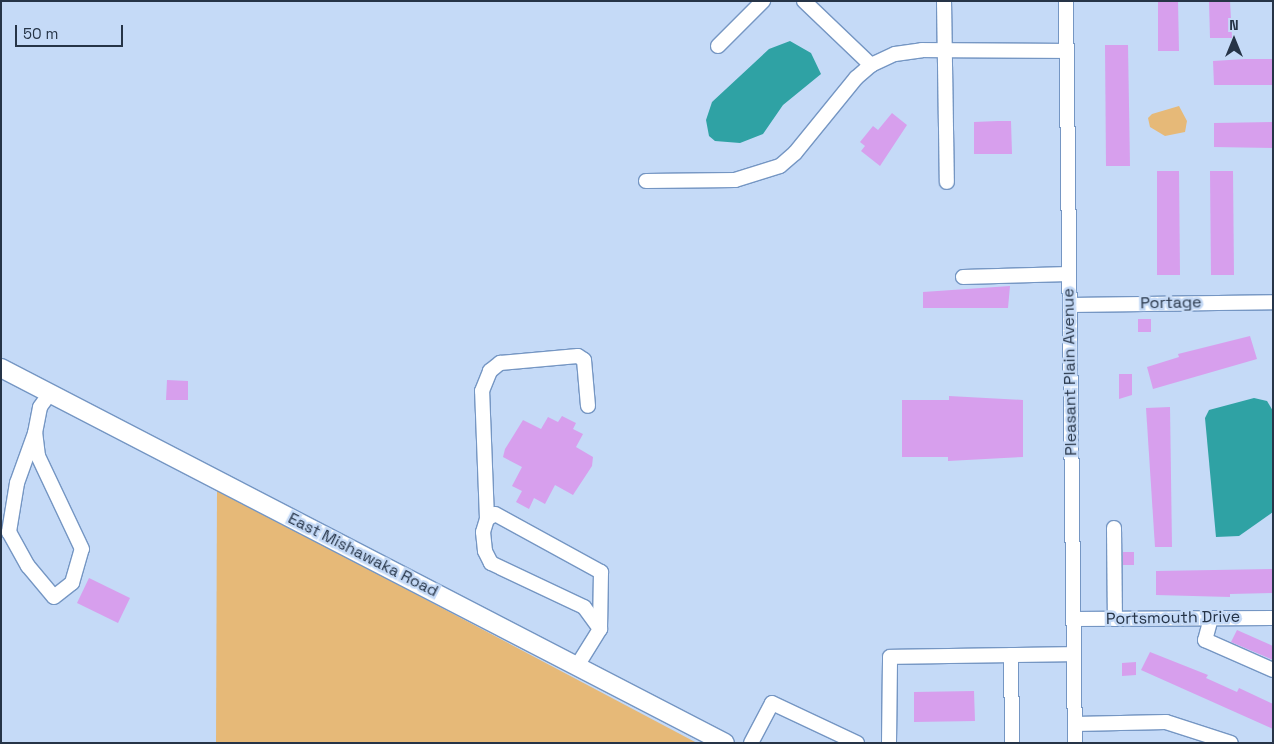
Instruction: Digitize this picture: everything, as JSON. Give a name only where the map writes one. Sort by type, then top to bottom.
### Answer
[{"type":"main road","name":"East Mishawaka Road","points":[[1,368],[726,743]]},
{"type":"street","points":[[718,46],[763,1]]},
{"type":"street","points":[[804,1],[871,65]]},
{"type":"street","points":[[944,1],[947,182]]},
{"type":"street","name":"Pleasant Plain Avenue","points":[[1066,1],[1075,743]]},
{"type":"street","points":[[646,181],[735,180],[780,166],[796,153],[856,78],[871,65],[895,54],[944,50],[1067,51]]},
{"type":"street","points":[[963,277],[1069,274]]},
{"type":"street","name":"Portage","points":[[1070,305],[1273,302]]},
{"type":"street","points":[[588,406],[584,360],[578,356],[500,363],[490,371],[482,391],[487,519],[484,542],[491,563],[584,607],[600,629]]},
{"type":"street","points":[[35,433],[38,456],[82,549],[72,583],[54,597],[28,566],[9,532],[17,483],[35,433],[40,406],[50,393]]},
{"type":"street","points":[[487,519],[495,514],[601,572],[600,629],[577,666]]},
{"type":"street","points":[[1114,528],[1115,619]]},
{"type":"street","points":[[1211,618],[1205,640],[1273,670]]},
{"type":"street","name":"Portsmouth Drive","points":[[1073,619],[1273,618]]},
{"type":"street","points":[[889,743],[890,657],[1074,654]]},
{"type":"street","points":[[1011,655],[1012,743]]},
{"type":"street","points":[[752,743],[772,703],[857,743]]},
{"type":"street","points":[[1075,724],[1166,722],[1231,743]]},
{"type":"shaded area","points":[[790,41],[811,53],[821,74],[783,105],[763,134],[740,143],[715,141],[709,136],[706,120],[712,102],[769,49]]},
{"type":"shaded area","points":[[1179,106],[1187,121],[1185,132],[1165,136],[1150,127],[1148,118],[1152,114]]},
{"type":"shaded area","points":[[1254,398],[1267,401],[1273,411],[1273,512],[1239,536],[1216,537],[1205,418],[1209,410]]},
{"type":"shaded area","points":[[217,489],[697,743],[216,743]]},
{"type":"building","points":[[1158,1],[1178,1],[1179,51],[1158,51]]},
{"type":"building","points":[[1209,1],[1230,1],[1232,38],[1210,38]]},
{"type":"building","points":[[1105,45],[1128,45],[1130,166],[1106,166]]},
{"type":"building","points":[[1273,59],[1273,85],[1214,85],[1213,61]]},
{"type":"building","points":[[892,113],[907,125],[880,166],[861,151],[865,146],[860,142],[873,126],[878,130]]},
{"type":"building","points":[[1011,121],[1012,154],[974,154],[974,122]]},
{"type":"building","points":[[1273,122],[1273,148],[1214,147],[1214,123]]},
{"type":"building","points":[[1157,171],[1179,171],[1180,275],[1157,275]]},
{"type":"building","points":[[1210,171],[1233,171],[1234,275],[1211,275]]},
{"type":"building","points":[[1010,286],[1008,308],[923,308],[923,292]]},
{"type":"building","points":[[1138,319],[1151,319],[1151,332],[1138,332]]},
{"type":"building","points":[[1250,336],[1257,359],[1153,389],[1147,367],[1179,357],[1178,354]]},
{"type":"building","points":[[1119,374],[1132,374],[1132,395],[1119,399]]},
{"type":"building","points":[[167,380],[188,381],[188,400],[166,400]]},
{"type":"building","points":[[949,396],[1023,400],[1023,457],[948,461],[948,457],[902,457],[902,400],[949,400]]},
{"type":"building","points":[[1170,407],[1172,547],[1155,547],[1146,408]]},
{"type":"building","points":[[562,416],[576,423],[573,429],[583,434],[576,447],[593,457],[592,466],[573,495],[555,485],[545,504],[534,498],[529,509],[516,502],[522,491],[512,486],[522,467],[503,457],[505,449],[523,420],[541,429],[548,417],[558,422]]},
{"type":"building","points":[[1123,552],[1134,552],[1134,565],[1123,565]]},
{"type":"building","points":[[1273,569],[1273,593],[1230,594],[1230,597],[1156,595],[1156,571]]},
{"type":"building","points":[[89,578],[130,598],[118,623],[77,603]]},
{"type":"building","points":[[1237,630],[1273,646],[1273,660],[1231,642]]},
{"type":"building","points":[[1150,652],[1208,675],[1206,678],[1237,692],[1239,688],[1273,704],[1273,729],[1141,670]]},
{"type":"building","points":[[1136,662],[1136,675],[1122,676],[1122,663]]},
{"type":"building","points":[[974,691],[975,721],[914,722],[914,692]]}]
